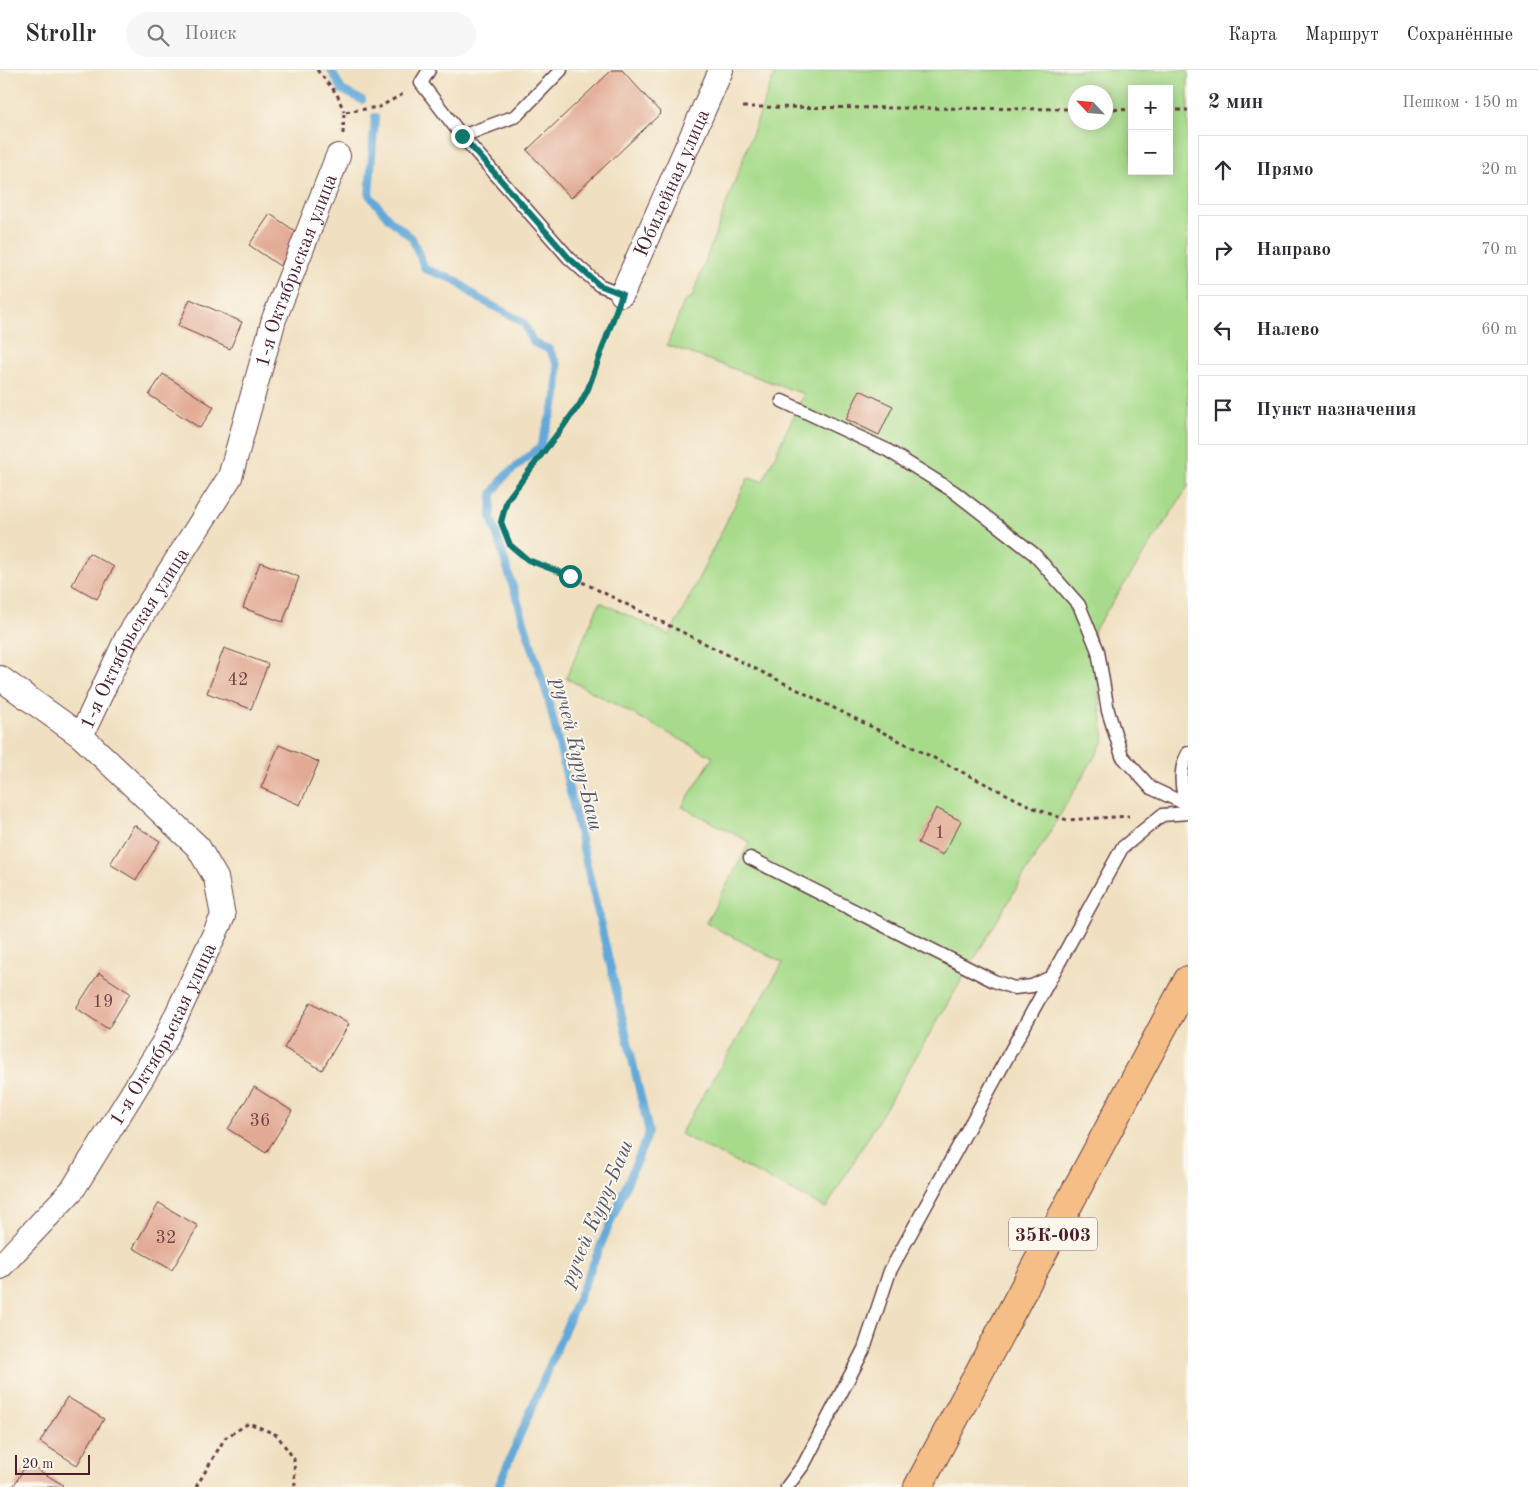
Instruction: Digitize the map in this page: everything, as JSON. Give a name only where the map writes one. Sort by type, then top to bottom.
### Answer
[{"type":"main road","name":"35К-003","points":[[918,1487],[1188,980]]},
{"type":"street","name":"Юбилейная улица","points":[[622,294],[721,70]]},
{"type":"street","name":"1-я Октябрьская улица","points":[[0,1267],[73,1189],[164,1042],[222,916],[216,878],[198,846],[81,736],[127,638],[230,477],[274,319],[338,156]]},
{"type":"street","points":[[0,678],[81,736]]},
{"type":"lane","points":[[429,70],[421,83],[462,136],[569,258],[599,285],[622,294]]},
{"type":"lane","points":[[462,136],[516,116],[561,70]]},
{"type":"lane","points":[[782,401],[887,450],[953,491],[1034,554],[1079,606],[1098,651],[1108,711],[1122,756],[1151,788],[1187,807]]},
{"type":"lane","points":[[1187,807],[1180,780],[1184,760],[1188,753]]},
{"type":"lane","points":[[788,1487],[804,1464],[864,1349],[890,1271],[1122,848],[1162,814],[1187,807]]},
{"type":"lane","points":[[750,858],[994,982],[1014,988],[1032,986],[1051,977]]},
{"type":"path","points":[[317,70],[337,94],[344,112],[344,129],[338,156]]},
{"type":"path","points":[[344,112],[379,107],[421,83]]},
{"type":"path","points":[[743,107],[1068,109]]},
{"type":"path","points":[[1113,109],[1128,110]]},
{"type":"path","points":[[1173,110],[1188,110]]},
{"type":"path","points":[[622,294],[588,389],[580,404],[507,500],[501,522],[510,545],[528,560],[570,576],[1034,808],[1067,820],[1162,814]]},
{"type":"path","points":[[196,1487],[225,1438],[249,1423],[277,1435],[294,1459],[295,1487]]},
{"type":"green space","points":[[776,70],[1188,70],[1188,487],[1093,632],[1104,741],[826,1208],[680,1134],[783,963],[706,923],[750,842],[682,807],[713,757],[566,678],[600,602],[669,635],[748,478],[763,481],[804,394],[667,345],[684,302],[692,297]]},
{"type":"building","points":[[612,70],[622,70],[661,113],[571,198],[527,150]]},
{"type":"building","points":[[270,214],[301,235],[280,266],[249,245]]},
{"type":"building","points":[[190,299],[242,322],[230,349],[178,326]]},
{"type":"building","points":[[163,374],[214,407],[200,428],[149,395]]},
{"type":"building","points":[[860,390],[893,406],[879,435],[846,419]]},
{"type":"building","points":[[89,553],[114,567],[97,599],[72,585]]},
{"type":"building","points":[[260,562],[299,577],[283,622],[243,608]]},
{"type":"building","points":[[224,648],[268,664],[251,709],[207,693]]},
{"type":"building","points":[[279,745],[319,762],[300,805],[261,788]]},
{"type":"building","points":[[936,808],[961,821],[943,855],[918,843]]},
{"type":"building","points":[[134,825],[160,841],[136,880],[110,864]]},
{"type":"building","points":[[99,973],[130,993],[108,1029],[76,1008]]},
{"type":"building","points":[[311,1002],[349,1024],[322,1070],[284,1048]]},
{"type":"building","points":[[254,1087],[292,1111],[266,1153],[228,1129]]},
{"type":"building","points":[[159,1203],[198,1226],[172,1270],[133,1248]]},
{"type":"building","points":[[67,1397],[104,1419],[77,1465],[40,1442]]},
{"type":"building","points":[[27,1463],[63,1485],[61,1487],[13,1487]]},
{"type":"waterway","name":"ручей Куру-Баш","points":[[331,70],[342,90],[362,100]]},
{"type":"waterway","name":"ручей Куру-Баш","points":[[375,117],[369,195],[389,219],[412,238],[425,269],[455,280],[478,298],[523,322],[534,343],[549,349],[558,366],[557,397],[540,447],[505,476],[492,494],[491,517],[548,698],[649,1132],[498,1487]]},
{"type":"route","points":[[462,136],[569,258],[599,285],[622,294],[588,389],[580,404],[507,500],[501,522],[510,545],[528,560],[570,576]]}]
